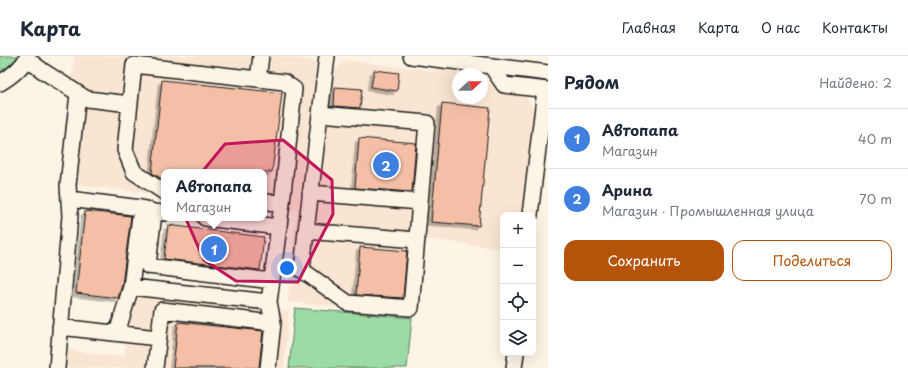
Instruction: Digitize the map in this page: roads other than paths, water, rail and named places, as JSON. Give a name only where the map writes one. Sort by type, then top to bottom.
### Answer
[{"type":"street","points":[[258,79],[261,56]]},
{"type":"street","points":[[320,114],[427,123],[411,308],[348,303],[302,270],[310,193],[327,56],[324,56]]},
{"type":"street","points":[[410,56],[548,73]]},
{"type":"street","points":[[0,83],[15,72],[27,58],[42,71],[87,100],[130,104]]},
{"type":"street","points":[[161,190],[134,172],[125,150],[134,65],[284,82],[294,89],[282,203],[269,302],[273,323],[268,368]]},
{"type":"street","points":[[491,66],[504,85],[547,90],[530,212]]},
{"type":"street","points":[[57,368],[70,216],[68,185],[78,94]]},
{"type":"street","points":[[310,193],[420,202]]},
{"type":"street","points":[[69,199],[153,211]]},
{"type":"street","points":[[267,202],[282,203]]},
{"type":"street","points":[[153,211],[148,266],[272,281]]},
{"type":"street","points":[[117,333],[153,211]]},
{"type":"street","points":[[230,221],[279,227]]},
{"type":"street","points":[[306,231],[417,240]]},
{"type":"street","points":[[131,287],[269,302]]},
{"type":"street","points":[[155,368],[162,310],[273,323]]},
{"type":"street","points":[[60,327],[158,338]]},
{"type":"street","points":[[514,368],[516,356]]},
{"type":"place","name":"Арина","points":[[386,165]]},
{"type":"place","name":"Автопапа","points":[[214,249]]}]
